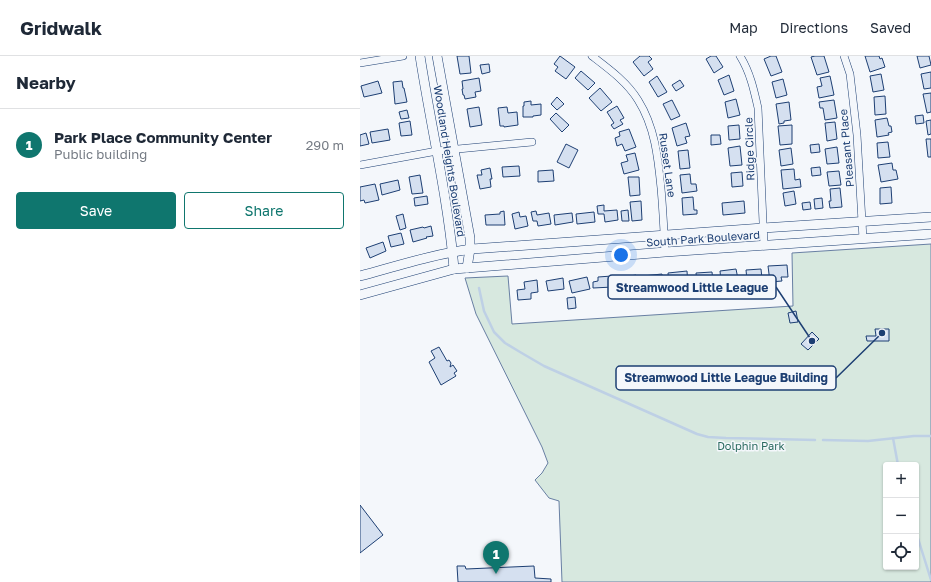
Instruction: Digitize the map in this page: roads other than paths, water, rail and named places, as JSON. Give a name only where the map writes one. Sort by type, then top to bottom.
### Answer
[{"type":"street","points":[[360,63],[403,56]]},
{"type":"street","name":"Woodland Heights Boulevard","points":[[420,56],[437,151],[454,269]]},
{"type":"street","name":"Woodland Heights Boulevard","points":[[437,56],[470,238],[470,249],[466,268]]},
{"type":"street","name":"Russet Lane","points":[[592,56],[626,85],[638,100],[647,117],[653,134],[658,159],[665,252]]},
{"type":"street","name":"Ridge Circle","points":[[740,56],[749,73],[758,108],[764,245]]},
{"type":"street","name":"Pleasant Place","points":[[844,56],[850,74],[857,135],[863,239]]},
{"type":"street","points":[[360,165],[437,151],[532,142]]},
{"type":"street","name":"South Park Boulevard","points":[[360,276],[452,252],[470,249],[763,228],[931,218]]},
{"type":"street","name":"South Park Boulevard","points":[[360,295],[454,269],[665,252],[931,234]]},
{"type":"waterway","points":[[479,288],[484,311],[494,332],[505,343],[544,366],[697,434],[708,437],[726,438],[815,440]]},
{"type":"waterway","points":[[823,440],[868,441],[914,436],[931,436]]},
{"type":"waterway","points":[[893,438],[897,462]]},
{"type":"waterway","points":[[917,534],[931,580]]},
{"type":"place","name":"Streamwood Little League Building","points":[[882,333]]},
{"type":"place","name":"Streamwood Little League","points":[[812,341]]},
{"type":"place","name":"Park Place Community Center","points":[[496,574]]},
{"type":"park label","name":"Dolphin Park","points":[[751,445]]}]
